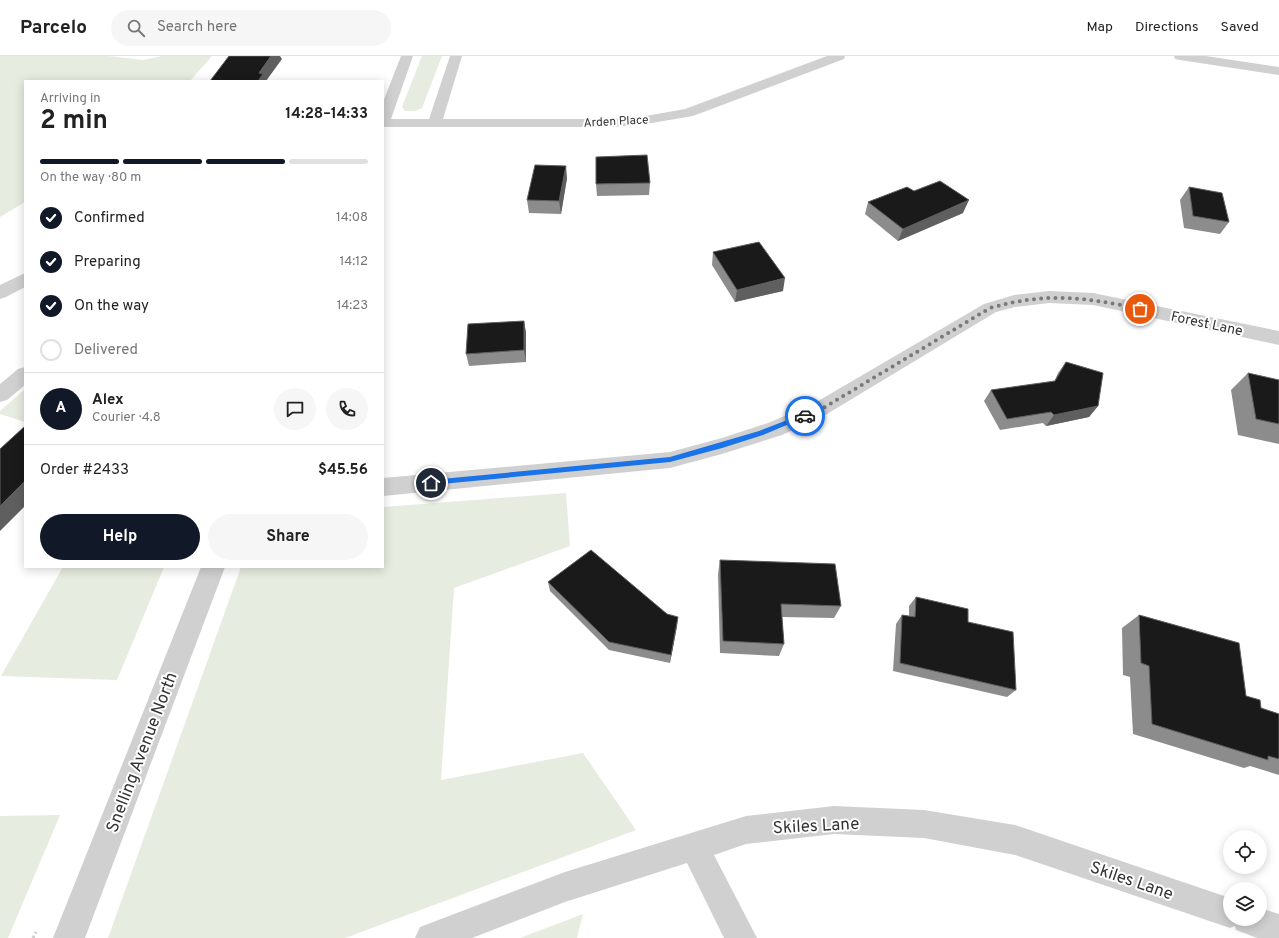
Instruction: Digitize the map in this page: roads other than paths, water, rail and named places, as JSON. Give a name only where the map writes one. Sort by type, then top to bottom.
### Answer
[{"type":"street","points":[[384,118],[407,56]]},
{"type":"street","points":[[435,123],[456,56]]},
{"type":"street","name":"Arden Place","points":[[384,121],[435,123],[612,123],[646,120],[688,112],[839,56]]},
{"type":"street","points":[[1180,56],[1279,70]]},
{"type":"street","points":[[0,293],[24,280]]},
{"type":"street","name":"Forest Lane","points":[[384,487],[670,460],[722,446],[774,429],[820,410],[990,308],[1014,301],[1049,297],[1093,299],[1279,338]]},
{"type":"street","points":[[0,396],[24,375]]},
{"type":"street","name":"Snelling Avenue North","points":[[69,938],[213,568]]},
{"type":"street","name":"Skiles Lane","points":[[431,938],[565,887],[746,830],[834,820],[924,824],[1015,840],[1223,911]]},
{"type":"street","points":[[694,846],[741,938]]},
{"type":"street","points":[[1267,926],[1279,930]]}]
